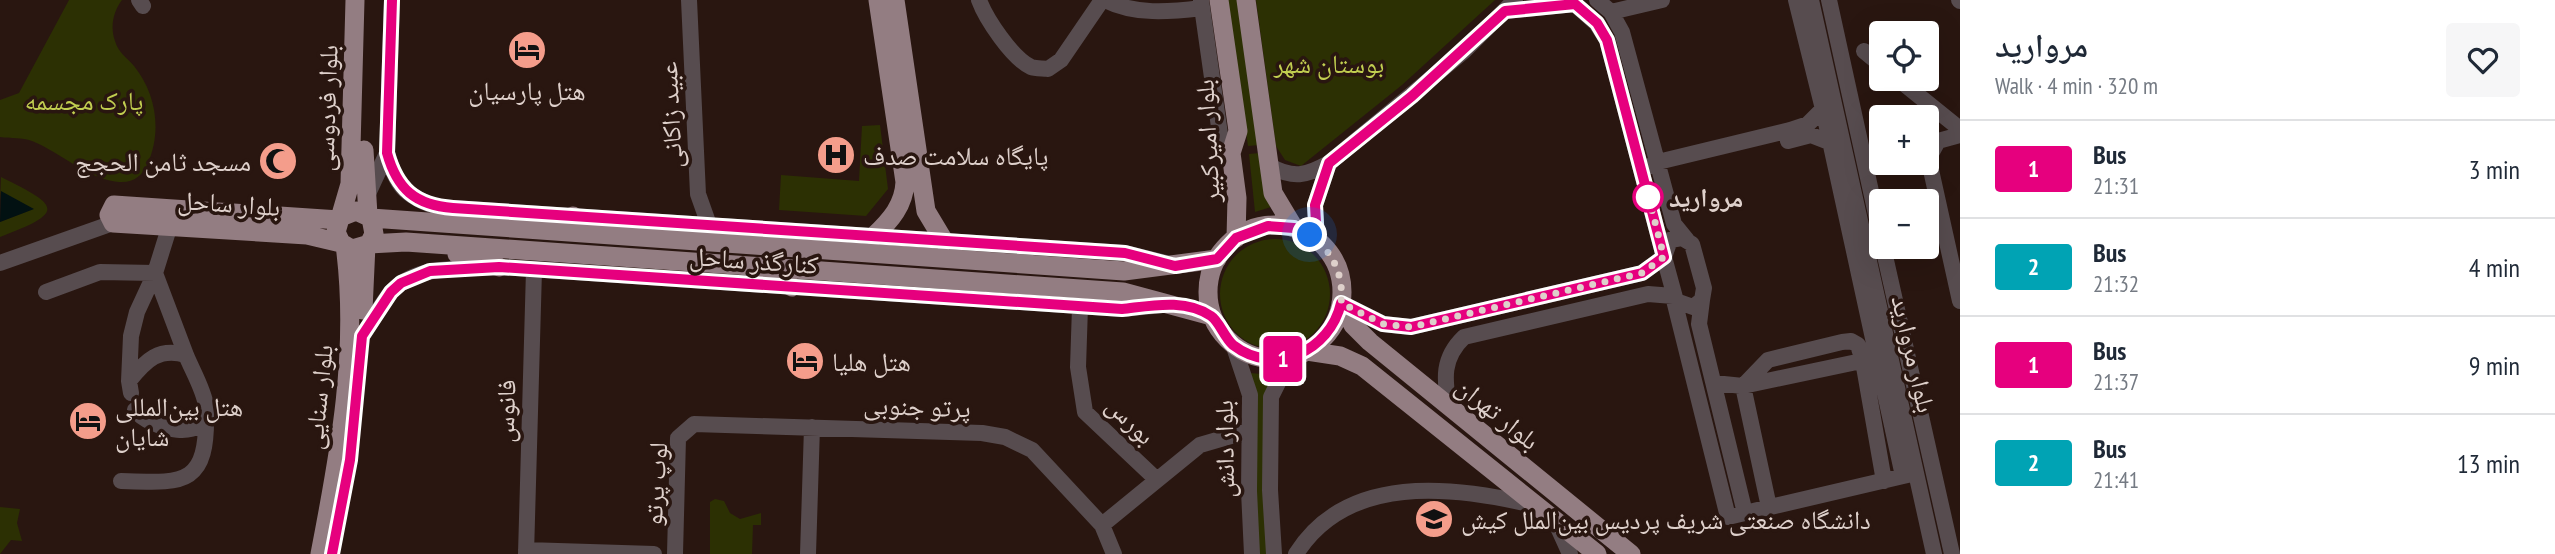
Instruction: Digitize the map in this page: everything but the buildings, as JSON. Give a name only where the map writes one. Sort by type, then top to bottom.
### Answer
[{"type":"main road","name":"بلوار فردوسی","points":[[340,218],[350,184],[355,0]]},
{"type":"main road","name":"بلوار فردوسی","points":[[366,0],[363,150],[368,211]]},
{"type":"main road","points":[[874,236],[888,223],[903,200],[904,171],[878,0]]},
{"type":"main road","points":[[895,0],[928,218],[944,241]]},
{"type":"main road","name":"بلوار امیرکبیر","points":[[1246,0],[1273,193],[1294,228]]},
{"type":"main road","name":"بلوار امیرکبیر","points":[[1207,3],[1238,131],[1231,152],[1237,198],[1236,238]]},
{"type":"main road","points":[[903,200],[910,208],[920,207],[925,203]]},
{"type":"main road","points":[[437,223],[469,209]]},
{"type":"main road","points":[[1212,316],[1123,292],[429,245],[368,245],[358,249],[343,244],[336,232],[340,218],[356,211],[368,211],[437,223],[539,232],[1124,271],[1217,259]]},
{"type":"main road","points":[[368,211],[374,234],[368,245]]},
{"type":"main road","name":"بلوار ساحل","points":[[113,214],[340,218]]},
{"type":"main road","name":"بلوار ساحل","points":[[113,214],[170,225],[307,235],[343,244]]},
{"type":"main road","points":[[539,232],[573,216]]},
{"type":"main road","points":[[1260,227],[1294,228],[1317,241],[1338,269],[1341,303],[1327,335],[1299,354],[1256,356],[1233,344],[1212,316],[1208,291],[1217,259],[1236,238],[1260,227]]},
{"type":"main road","name":"بلوار سنایی","points":[[320,554],[339,457],[347,388],[351,288],[343,244]]},
{"type":"main road","name":"بلوار سنایی","points":[[332,554],[350,460],[368,245]]},
{"type":"main road","points":[[429,245],[499,267]]},
{"type":"main road","points":[[756,267],[792,287]]},
{"type":"main road","name":"بلوار تهران","points":[[1341,303],[1353,325],[1370,342],[1631,554]]},
{"type":"main road","name":"بلوار تهران","points":[[1299,354],[1340,356],[1362,366],[1597,554]]},
{"type":"street","points":[[368,211],[387,153],[392,0]]},
{"type":"street","name":"عبید زاکانی","points":[[689,0],[698,194],[709,225]]},
{"type":"street","points":[[979,0],[994,29],[1009,45],[1031,66],[1048,69],[1061,60],[1104,0],[1130,10],[1149,11],[1207,3]]},
{"type":"street","points":[[1597,0],[1611,12],[1630,56],[1675,224],[1694,250],[1704,288],[1699,324],[1745,513]]},
{"type":"street","points":[[1611,12],[1662,0]]},
{"type":"street","points":[[1829,0],[1870,189]]},
{"type":"street","points":[[1270,166],[1295,177],[1310,174],[1329,163],[1412,96],[1510,6],[1573,2],[1597,23],[1607,40],[1728,517],[1909,475],[1870,359],[1851,341],[1768,360],[1743,386]]},
{"type":"street","points":[[1802,3],[1870,359],[1884,481]]},
{"type":"street","name":"بلوار مروارید","points":[[1802,3],[1821,46],[1909,475],[1934,554]]},
{"type":"street","points":[[1821,46],[1825,51],[1831,52],[1837,48],[1838,42]]},
{"type":"street","points":[[1864,51],[1869,55]]},
{"type":"street","points":[[1913,91],[1960,129]]},
{"type":"street","points":[[1918,95],[1920,105]]},
{"type":"street","points":[[1642,172],[1810,130],[1823,109]]},
{"type":"street","points":[[1810,130],[1829,142]]},
{"type":"street","points":[[1939,142],[1960,135]]},
{"type":"street","name":"کنارگذر ساحل","points":[[387,153],[392,173],[403,190],[415,200],[437,207],[1125,253],[1175,266]]},
{"type":"street","points":[[1317,241],[1315,205],[1329,163]]},
{"type":"street","points":[[1932,175],[1954,254],[1959,292]]},
{"type":"street","points":[[676,223],[688,212],[698,194]]},
{"type":"street","points":[[0,263],[113,214]]},
{"type":"street","points":[[170,225],[155,274],[137,312],[131,336],[130,387],[141,366],[162,352],[186,355]]},
{"type":"street","points":[[1341,303],[1383,324],[1411,327],[1642,273],[1664,257],[1670,240],[1687,240]]},
{"type":"street","name":"بلوار مروارید","points":[[1886,259],[1952,554]]},
{"type":"street","name":"کنارگذر ساحل","points":[[362,336],[391,292],[401,283],[430,271],[499,267],[1080,307],[1122,309],[1172,304]]},
{"type":"street","name":"فانوس","points":[[526,552],[534,270]]},
{"type":"street","points":[[46,292],[100,272],[155,274]]},
{"type":"street","points":[[121,481],[175,483],[190,475],[203,455],[206,406],[155,274]]},
{"type":"street","points":[[1450,407],[1445,386],[1447,359],[1465,337],[1648,294],[1674,296],[1686,307],[1702,300]]},
{"type":"street","name":"بورس","points":[[1080,307],[1078,367],[1085,412],[1156,480]]},
{"type":"street","name":"بلوار دانش","points":[[1233,344],[1250,395],[1248,431],[1252,554]]},
{"type":"street","name":"بلوار دانش","points":[[1274,554],[1270,490],[1271,397],[1299,354]]},
{"type":"street","points":[[1714,383],[1743,386],[1870,359]]},
{"type":"street","points":[[1743,386],[1769,507]]},
{"type":"street","points":[[135,410],[160,428],[186,430],[197,427],[203,421],[206,406]]},
{"type":"street","name":"پرتو جنوبی","points":[[694,424],[982,433],[1005,437],[1032,450],[1102,525]]},
{"type":"street","name":"لوپ پرتو","points":[[675,554],[678,438],[694,424]]},
{"type":"street","points":[[808,554],[812,427]]},
{"type":"street","points":[[1114,554],[1102,525],[1199,444],[1248,431]]},
{"type":"street","points":[[1296,554],[1325,521],[1370,499],[1393,493],[1429,488],[1461,490],[1538,506]]},
{"type":"street","points":[[1554,519],[1570,554]]},
{"type":"street","points":[[526,552],[654,554]]},
{"type":"green space","name":"پارک مجسمه","points":[[69,0],[122,0],[113,20],[113,36],[118,48],[134,66],[147,88],[156,125],[148,163],[143,172],[133,180],[108,180],[32,141],[0,137],[0,100],[19,93]]},
{"type":"green space","points":[[1227,0],[1238,0],[1259,145],[1248,146]]},
{"type":"green space","name":"بوستان شهر","points":[[1256,0],[1495,0],[1402,85],[1301,166],[1285,160],[1276,146]]},
{"type":"green space","points":[[880,125],[888,189],[866,216],[779,210],[781,175],[859,181],[862,126]]},
{"type":"green space","points":[[1260,153],[1271,207],[1255,212],[1249,154]]},
{"type":"green space","points":[[1,177],[44,202],[47,208],[45,215],[0,237],[0,222],[33,209],[0,192]]},
{"type":"green space","points":[[1275,239],[1296,243],[1314,255],[1326,273],[1330,294],[1326,315],[1314,333],[1296,345],[1275,349],[1254,345],[1236,333],[1224,315],[1220,294],[1224,273],[1236,255],[1254,243]]},
{"type":"green space","points":[[1250,373],[1273,375],[1268,554],[1258,554]]},
{"type":"green space","points":[[715,499],[724,501],[730,513],[740,519],[761,513],[761,525],[753,525],[752,554],[710,554],[710,502]]},
{"type":"green space","points":[[0,507],[20,509],[17,523],[22,541],[11,540],[0,554]]},
{"type":"shaded area","points":[[1,191],[34,209],[0,222]]},
{"type":"bus line","name":"1","points":[[332,554],[358,402],[362,336],[391,292],[401,283],[430,271],[499,267],[1122,309],[1172,304],[1212,316],[1226,338],[1240,349],[1273,359],[1291,358],[1314,347],[1332,327],[1341,303],[1383,324],[1411,327],[1642,273],[1664,257],[1607,40],[1597,23],[1575,4],[1505,11],[1412,96],[1329,163],[1315,205],[1317,241],[1294,228],[1260,227],[1243,233],[1230,242],[1217,259],[1175,266],[1125,253],[437,207],[415,200],[403,190],[392,173],[387,153],[392,0]]},
{"type":"place","name":"هتل پارسیان","points":[[527,50]]},
{"type":"place","name":"پایگاه سلامت صدف","points":[[836,155]]},
{"type":"place","name":"مسجد ثامن الحجج","points":[[278,161]]},
{"type":"place","name":"مروارید","points":[[1648,197]]},
{"type":"place","name":"هتل هلیا","points":[[805,361]]},
{"type":"place","name":"هتل بین‌المللی شایان","points":[[88,421]]},
{"type":"place","name":"دانشگاه صنعتی شریف پردیس بین‌الملل کیش","points":[[1434,519]]},
{"type":"route","points":[[1310,235],[1324,246],[1338,269],[1342,286],[1341,303],[1383,324],[1411,327],[1642,273],[1664,257],[1647,191],[1648,197]]}]
